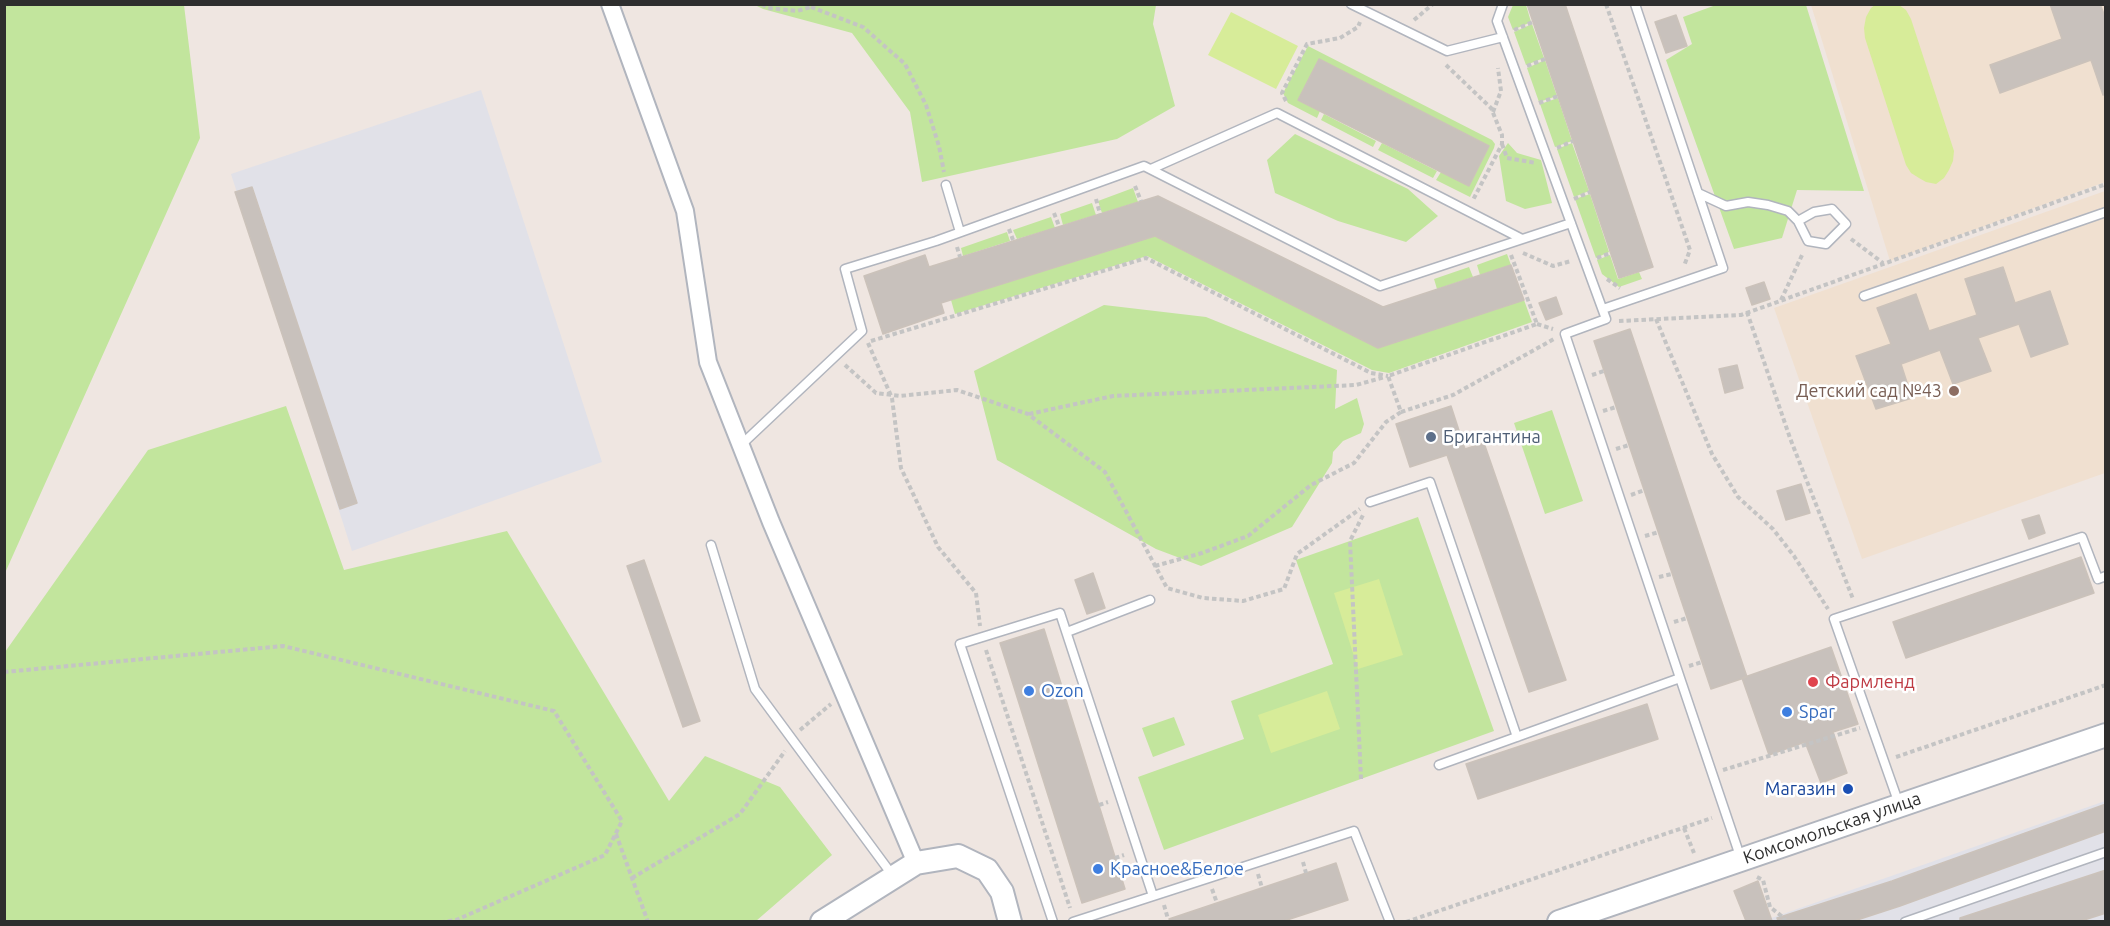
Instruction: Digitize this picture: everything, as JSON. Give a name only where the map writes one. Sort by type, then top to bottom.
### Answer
[{"type":"main road","name":"Комсомольская улица","points":[[1559,921],[2106,735]]},
{"type":"main road","points":[[822,921],[916,863],[958,856],[987,870],[1002,892],[1010,921]]},
{"type":"street","points":[[610,4],[685,211],[708,362],[843,692],[916,863]]},
{"type":"lane","points":[[1351,4],[1447,51],[1503,37]]},
{"type":"lane","points":[[1503,4],[1497,21],[1606,319],[1565,334],[1741,860]]},
{"type":"lane","points":[[1603,309],[1723,268],[1635,4]]},
{"type":"lane","points":[[1151,170],[1277,113],[1523,243]]},
{"type":"lane","points":[[741,445],[862,331],[845,269],[960,232],[1144,166],[1380,286],[1523,243],[1571,223]]},
{"type":"lane","points":[[946,185],[960,232]]},
{"type":"lane","points":[[1698,193],[1726,206],[1748,202],[1788,211],[1798,221],[1808,241],[1826,244],[1846,224],[1832,209],[1814,212],[1798,221]]},
{"type":"lane","points":[[1864,296],[2106,212]]},
{"type":"lane","points":[[1370,502],[1430,482],[1517,737]]},
{"type":"lane","points":[[1899,806],[1834,619],[2082,537],[2098,579],[2106,576]]},
{"type":"lane","points":[[711,545],[755,689],[894,877]]},
{"type":"lane","points":[[1068,632],[1150,600]]},
{"type":"lane","points":[[1053,921],[960,644],[1060,613],[1153,896]]},
{"type":"lane","points":[[1439,765],[1680,678]]},
{"type":"lane","points":[[1073,921],[1354,831],[1390,921]]},
{"type":"lane","points":[[1905,921],[2106,852]]},
{"type":"path","points":[[762,4],[768,8],[797,11],[812,6],[863,27],[905,63],[926,105],[939,146],[946,185]]},
{"type":"path","points":[[1410,24],[1433,4]]},
{"type":"path","points":[[1606,4],[1690,250],[1684,266],[1673,269]]},
{"type":"path","points":[[1512,31],[1533,22]]},
{"type":"path","points":[[1510,24],[1516,40]]},
{"type":"path","points":[[1287,103],[1282,93],[1307,44],[1340,38]]},
{"type":"path","points":[[1492,113],[1501,91],[1493,39]]},
{"type":"path","points":[[1522,58],[1529,76]]},
{"type":"path","points":[[1526,67],[1545,59]]},
{"type":"path","points":[[1449,67],[1491,108],[1502,135],[1502,144],[1507,158],[1550,166]]},
{"type":"path","points":[[1535,94],[1539,104],[1558,96]]},
{"type":"path","points":[[1559,159],[1555,148],[1573,141]]},
{"type":"path","points":[[1473,200],[1502,144]]},
{"type":"path","points":[[1125,189],[1142,183]]},
{"type":"path","points":[[1613,322],[1741,315],[2106,184]]},
{"type":"path","points":[[1135,186],[1141,201]]},
{"type":"path","points":[[1570,189],[1577,209]]},
{"type":"path","points":[[1574,199],[1590,192]]},
{"type":"path","points":[[1086,202],[1106,196]]},
{"type":"path","points":[[1096,199],[1100,214]]},
{"type":"path","points":[[1043,217],[1065,210]]},
{"type":"path","points":[[1054,213],[1059,226]]},
{"type":"path","points":[[999,233],[1009,229],[1013,240]]},
{"type":"path","points":[[1839,230],[1884,263]]},
{"type":"path","points":[[1781,300],[1808,241]]},
{"type":"path","points":[[1028,414],[1113,396],[1356,385],[1388,376],[1537,324],[1510,252],[1523,243]]},
{"type":"path","points":[[918,246],[937,254],[967,244]]},
{"type":"path","points":[[957,247],[960,257]]},
{"type":"path","points":[[1592,249],[1598,267]]},
{"type":"path","points":[[1515,250],[1553,266],[1584,257]]},
{"type":"path","points":[[1595,259],[1611,253]]},
{"type":"path","points":[[867,342],[1146,258],[1371,373],[1388,376]]},
{"type":"path","points":[[1601,274],[1619,289],[1630,285]]},
{"type":"path","points":[[1747,312],[1790,438],[1858,611]]},
{"type":"path","points":[[1656,319],[1712,454],[1738,497],[1773,529],[1794,556],[1834,619]]},
{"type":"path","points":[[862,331],[891,395],[901,468],[939,547],[976,593],[981,637],[1073,921]]},
{"type":"path","points":[[1155,566],[1202,553],[1248,536],[1311,485],[1354,464],[1386,422],[1401,412],[1453,395],[1565,334]]},
{"type":"path","points":[[836,356],[876,393],[900,396],[957,390],[1028,414],[1105,472],[1167,588],[1203,598],[1243,601],[1284,589],[1297,554],[1370,502]]},
{"type":"path","points":[[1592,375],[1604,371]]},
{"type":"path","points":[[1388,376],[1401,412]]},
{"type":"path","points":[[1603,411],[1616,407]]},
{"type":"path","points":[[1616,449],[1629,445]]},
{"type":"path","points":[[1631,495],[1644,490]]},
{"type":"path","points":[[1361,779],[1350,541],[1370,502]]},
{"type":"path","points":[[1645,536],[1659,532]]},
{"type":"path","points":[[1659,578],[1672,574]]},
{"type":"path","points":[[1673,622],[1687,618]]},
{"type":"path","points":[[4,672],[283,646],[554,711],[622,821],[605,855],[456,920],[443,921]]},
{"type":"path","points":[[1688,666],[1702,662]]},
{"type":"path","points":[[1884,762],[2106,685]]},
{"type":"path","points":[[632,878],[740,814],[801,730],[843,692]]},
{"type":"path","points":[[1723,771],[1871,725]]},
{"type":"path","points":[[1099,805],[1108,802]]},
{"type":"path","points":[[1406,921],[1726,814]]},
{"type":"path","points":[[616,834],[648,921]]},
{"type":"path","points":[[1116,858],[1124,855]]},
{"type":"path","points":[[1763,880],[1770,907],[1785,921]]},
{"type":"shaded area","points":[[1811,5],[2105,5],[2105,182],[1890,261]]},
{"type":"shaded area","points":[[481,90],[602,462],[352,551],[231,174]]},
{"type":"shaded area","name":"Детский сад №43","points":[[2105,191],[2105,473],[1862,559],[1774,308]]},
{"type":"shaded area","points":[[2105,801],[2105,921],[1763,921]]},
{"type":"green space","points":[[5,4],[184,5],[200,138],[5,573]]},
{"type":"green space","points":[[1876,4],[1899,5],[1906,10],[1911,19],[1954,151],[1949,170],[1936,184],[1926,182],[1911,173],[1906,165],[1865,38],[1866,17]]},
{"type":"green space","points":[[755,5],[1156,5],[1153,24],[1175,106],[1117,139],[922,182],[910,112],[852,33]]},
{"type":"green space","points":[[1513,5],[1526,5],[1531,22],[1513,30],[1508,17]]},
{"type":"green space","points":[[1716,5],[1806,5],[1864,191],[1797,190],[1782,238],[1734,249],[1666,60],[1692,44],[1683,17]]},
{"type":"green space","points":[[1231,12],[1298,46],[1276,89],[1208,55]]},
{"type":"green space","points":[[1532,24],[1544,58],[1526,65],[1514,32]]},
{"type":"green space","points":[[1308,46],[1492,140],[1495,144],[1494,148],[1470,197],[1436,180],[1441,172],[1469,186],[1489,146],[1319,60],[1298,100],[1320,111],[1317,118],[1288,103],[1283,93]]},
{"type":"green space","points":[[1545,60],[1557,96],[1539,102],[1527,68]]},
{"type":"green space","points":[[1558,98],[1572,141],[1555,147],[1540,104]]},
{"type":"green space","points":[[1324,114],[1376,141],[1373,147],[1321,120]]},
{"type":"green space","points":[[1295,134],[1408,189],[1438,216],[1406,242],[1338,221],[1275,193],[1267,160]]},
{"type":"green space","points":[[1382,143],[1437,171],[1433,178],[1378,150]]},
{"type":"green space","points":[[1508,143],[1517,153],[1541,160],[1552,203],[1525,209],[1506,201],[1499,156]]},
{"type":"green space","points":[[1572,143],[1589,191],[1574,197],[1557,149]]},
{"type":"green space","points":[[1133,188],[1138,202],[1102,213],[1098,201]]},
{"type":"green space","points":[[1590,194],[1609,252],[1596,258],[1575,199]]},
{"type":"green space","points":[[1092,203],[1096,215],[1063,225],[1060,214]]},
{"type":"green space","points":[[1051,217],[1055,228],[1017,239],[1013,230]]},
{"type":"green space","points":[[1007,232],[1010,241],[963,256],[961,248]]},
{"type":"green space","points":[[1155,236],[1378,348],[1524,300],[1532,322],[1389,373],[1372,370],[1147,256],[955,314],[951,300]]},
{"type":"green space","points":[[1507,254],[1511,265],[1480,275],[1477,265]]},
{"type":"green space","points":[[1610,255],[1618,279],[1639,272],[1642,279],[1619,287],[1602,274],[1597,260]]},
{"type":"green space","points":[[1469,267],[1473,277],[1437,289],[1434,279]]},
{"type":"green space","points":[[1104,305],[1206,317],[1337,370],[1335,409],[1357,398],[1364,424],[1361,433],[1343,441],[1333,452],[1332,463],[1292,527],[1201,566],[1156,549],[997,460],[974,371]]},
{"type":"green space","points":[[286,406],[344,570],[507,531],[669,801],[705,756],[780,787],[832,855],[756,921],[5,921],[5,652],[148,450]]},
{"type":"green space","points":[[1552,410],[1583,501],[1545,514],[1514,423]]},
{"type":"green space","points":[[1418,517],[1494,731],[1164,850],[1138,777],[1244,739],[1231,701],[1333,664],[1296,560]]},
{"type":"green space","points":[[1379,579],[1403,655],[1358,669],[1334,593]]},
{"type":"green space","points":[[1327,691],[1340,729],[1271,753],[1258,715]]},
{"type":"green space","points":[[1174,717],[1185,745],[1153,757],[1142,728]]},
{"type":"building","points":[[1527,4],[1565,4],[1653,267],[1619,278]]},
{"type":"building","points":[[2050,4],[2100,4],[2106,19],[2106,94],[2103,95],[2091,60],[2000,93],[1990,65],[2062,39]]},
{"type":"building","points":[[1676,15],[1687,46],[1666,53],[1655,22]]},
{"type":"building","points":[[1319,59],[1489,146],[1469,186],[1298,100]]},
{"type":"building","points":[[252,187],[357,503],[340,509],[235,192]]},
{"type":"building","points":[[1158,196],[1383,307],[1511,265],[1524,300],[1378,348],[1155,236],[941,303],[944,313],[883,334],[864,276],[925,255],[929,267]]},
{"type":"building","points":[[2003,267],[2015,303],[2050,291],[2068,344],[2031,357],[2019,324],[1978,338],[1991,371],[1953,384],[1940,350],[1901,364],[1912,398],[1876,409],[1856,356],[1891,344],[1877,308],[1916,294],[1929,331],[1977,315],[1965,279]]},
{"type":"building","points":[[1764,282],[1770,299],[1752,305],[1746,288]]},
{"type":"building","points":[[1556,297],[1562,314],[1546,320],[1539,303]]},
{"type":"building","points":[[1630,329],[1747,677],[1711,689],[1594,341]]},
{"type":"building","points":[[1737,365],[1743,388],[1725,393],[1719,369]]},
{"type":"building","points":[[1451,406],[1465,449],[1484,443],[1566,680],[1529,692],[1447,455],[1410,467],[1396,424]]},
{"type":"building","points":[[1801,484],[1810,513],[1786,520],[1777,491]]},
{"type":"building","points":[[2039,515],[2045,533],[2029,539],[2022,520]]},
{"type":"building","points":[[2081,557],[2094,593],[1906,658],[1893,622]]},
{"type":"building","points":[[644,560],[700,721],[683,727],[627,566]]},
{"type":"building","points":[[1093,573],[1105,608],[1087,614],[1075,580]]},
{"type":"building","points":[[1044,629],[1125,889],[1082,903],[1000,643]]},
{"type":"building","points":[[1831,647],[1858,724],[1833,732],[1847,773],[1821,783],[1805,742],[1769,755],[1742,678]]},
{"type":"building","points":[[1647,704],[1658,739],[1478,799],[1466,764]]},
{"type":"building","points":[[2106,804],[2106,831],[1900,906],[1854,921],[1778,921],[1777,918],[1892,881]]},
{"type":"building","points":[[1336,863],[1348,900],[1284,921],[1170,921],[1169,919]]},
{"type":"building","points":[[2106,870],[2106,913],[2081,921],[1960,921],[1960,918]]},
{"type":"building","points":[[1758,881],[1772,921],[1746,921],[1734,891]]},
{"type":"place","name":"Детский сад №43","points":[[1954,391]]},
{"type":"place","name":"Бригантина","points":[[1431,437]]},
{"type":"place","name":"Фармленд","points":[[1813,682]]},
{"type":"place","name":"Ozon","points":[[1029,691]]},
{"type":"place","name":"Spar","points":[[1787,712]]},
{"type":"place","name":"Магазин","points":[[1848,789]]},
{"type":"place","name":"Красное&Белое","points":[[1098,869]]}]
